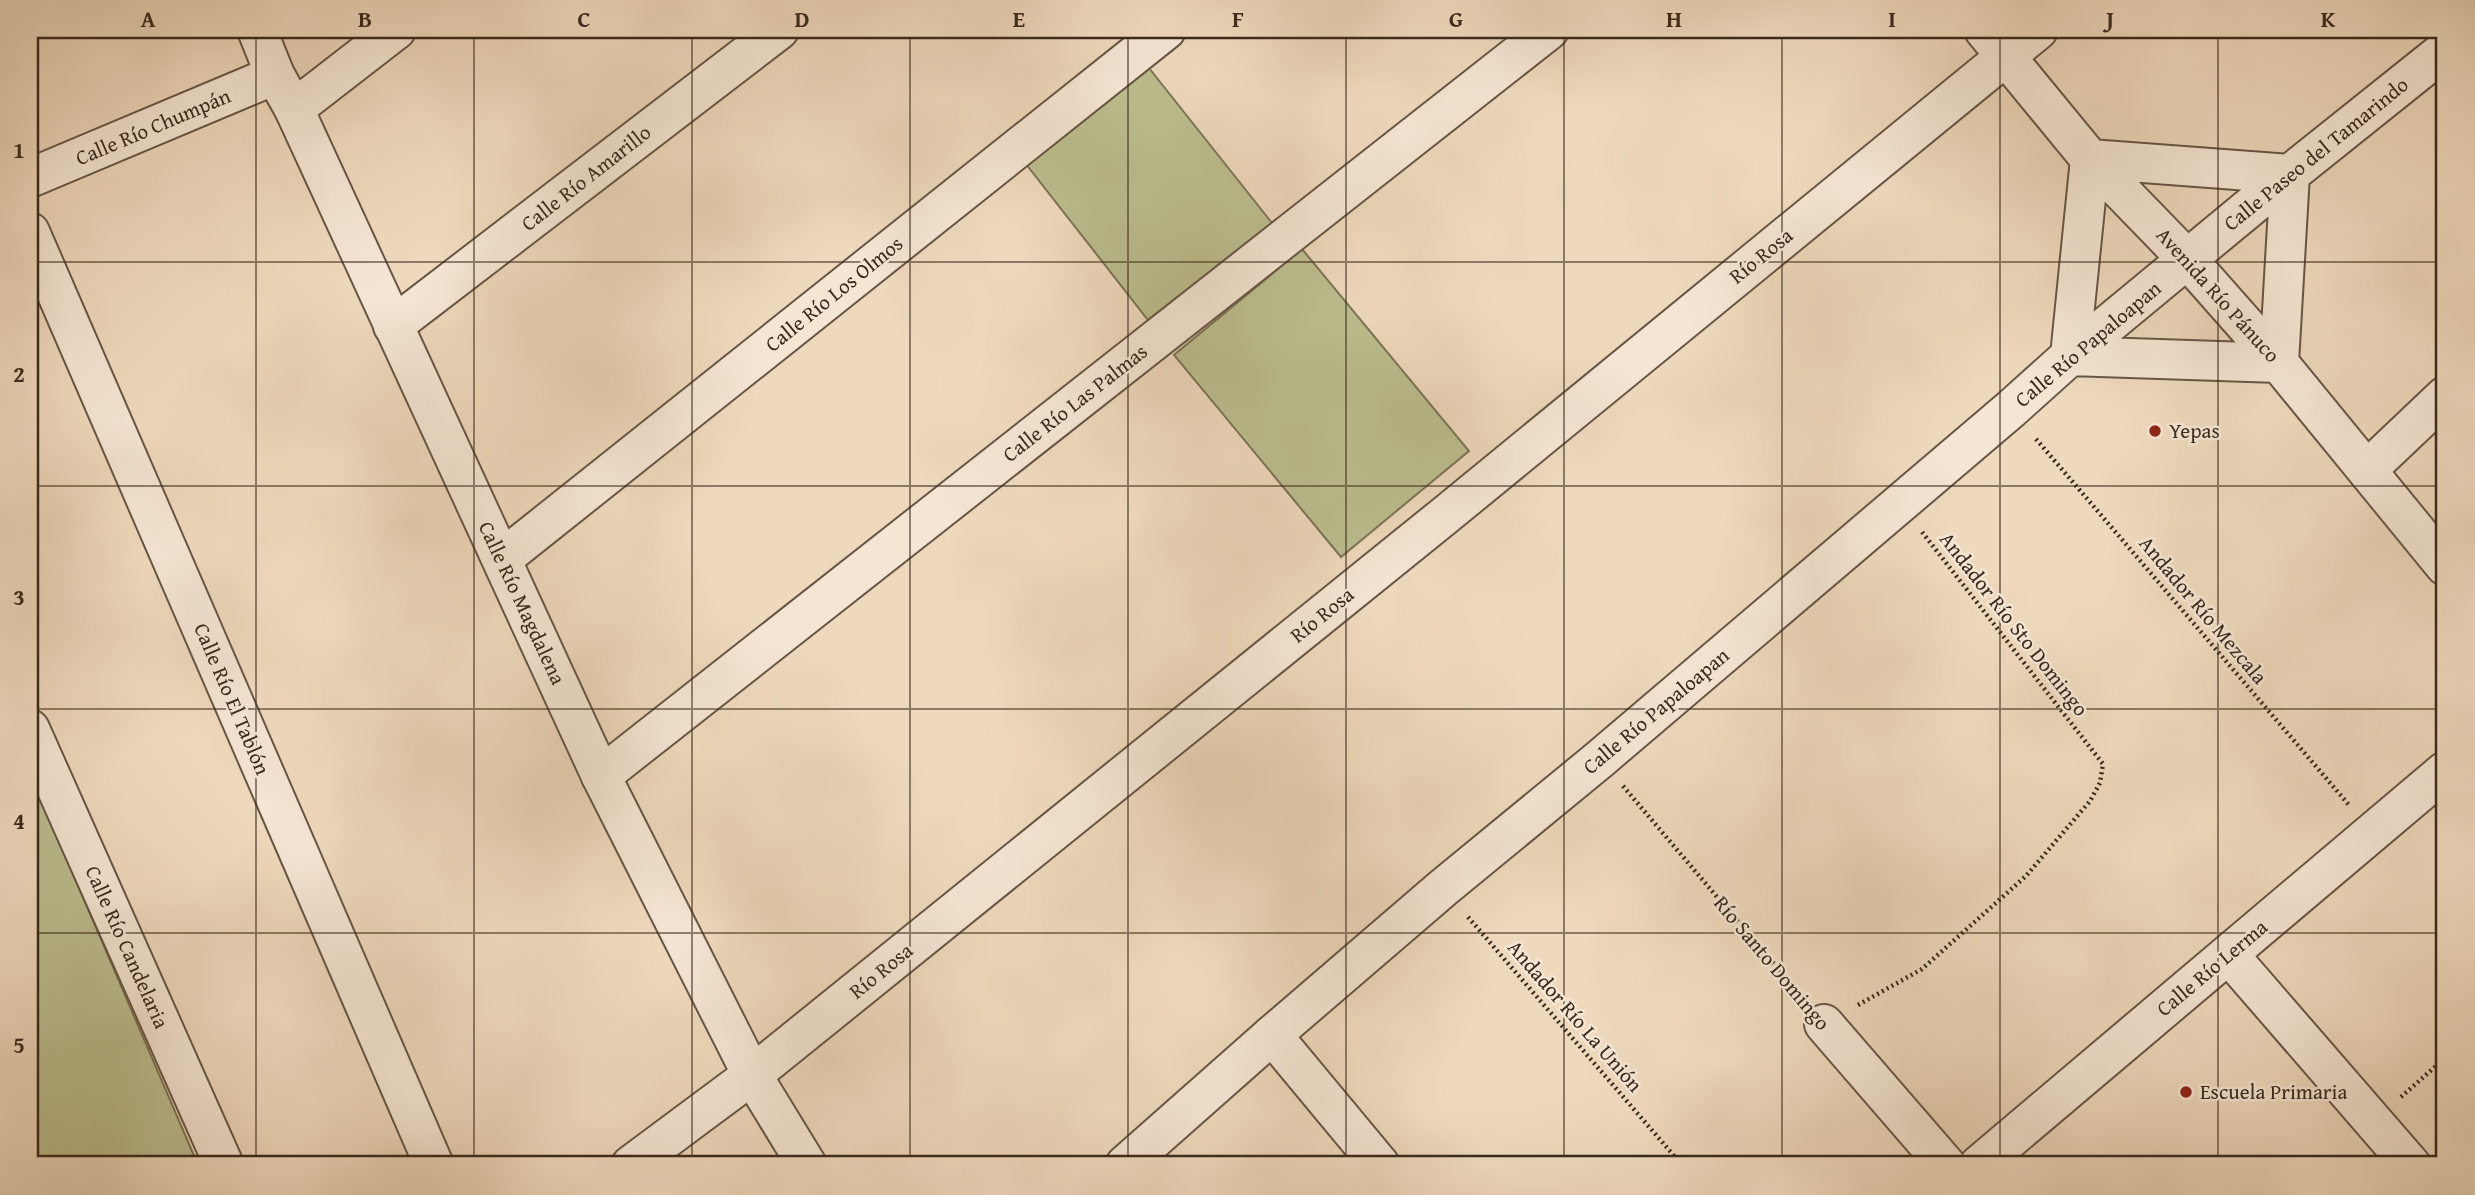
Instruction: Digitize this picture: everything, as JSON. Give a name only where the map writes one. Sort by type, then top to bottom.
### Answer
[{"type":"street","name":"Calle Río Magdalena","points":[[257,30],[275,75],[294,109],[601,776],[752,1075],[807,1165]]},
{"type":"street","points":[[294,109],[396,30]]},
{"type":"street","name":"Calle Río Amarillo","points":[[393,326],[779,30]]},
{"type":"street","name":"Calle Río Los Olmos","points":[[502,559],[1166,30]]},
{"type":"street","name":"Calle Río Las Palmas","points":[[601,776],[1549,30]]},
{"type":"street","name":"Río Rosa","points":[[631,1165],[752,1075],[1443,517],[1995,43],[2038,30]]},
{"type":"street","name":"Avenida Río Pánuco","points":[[1995,43],[2090,159],[2188,260],[2279,363],[2445,566]]},
{"type":"street","name":"Calle Paseo del Tamarindo","points":[[2188,260],[2445,50]]},
{"type":"street","name":"Calle Río Chumpán","points":[[30,178],[275,75]]},
{"type":"street","points":[[2090,159],[2290,174],[2279,363],[2070,356],[2090,159]]},
{"type":"street","name":"Calle Río El Tablón","points":[[30,232],[434,1165]]},
{"type":"street","name":"Calle Río Papaloapan","points":[[1125,1165],[1443,888],[1600,759],[2070,356],[2188,260]]},
{"type":"street","points":[[2367,470],[2445,396]]},
{"type":"street","name":"Calle Río Candelaria","points":[[30,729],[224,1165]]},
{"type":"street","name":"Calle Río Lerma","points":[[1979,1165],[2445,771]]},
{"type":"street","points":[[2229,955],[2411,1165]]},
{"type":"street","name":"Río Santo Domingo","points":[[1824,1024],[1946,1165]]},
{"type":"street","points":[[1272,1035],[1380,1165]]},
{"type":"path","name":"Andador Río Mezcala","points":[[2011,409],[2372,832]]},
{"type":"path","name":"Andador Río Sto Domingo","points":[[1824,1024],[1922,969],[2026,876],[2090,801],[2100,783],[2103,764],[1900,504]]},
{"type":"path","name":"Río Santo Domingo","points":[[1600,759],[1824,1024]]},
{"type":"path","name":"Andador Río La Unión","points":[[1443,888],[1682,1165]]},
{"type":"path","points":[[2374,1121],[2445,1058]]},
{"type":"green space","points":[[1145,63],[1272,223],[1148,320],[1022,159]]},
{"type":"green space","points":[[1302,249],[1469,451],[1341,557],[1174,355]]},
{"type":"green space","points":[[30,774],[198,1165],[30,1165]]},
{"type":"place","name":"Yepas","points":[[2155,431]]},
{"type":"place","name":"Escuela Primaria","points":[[2186,1092]]}]
